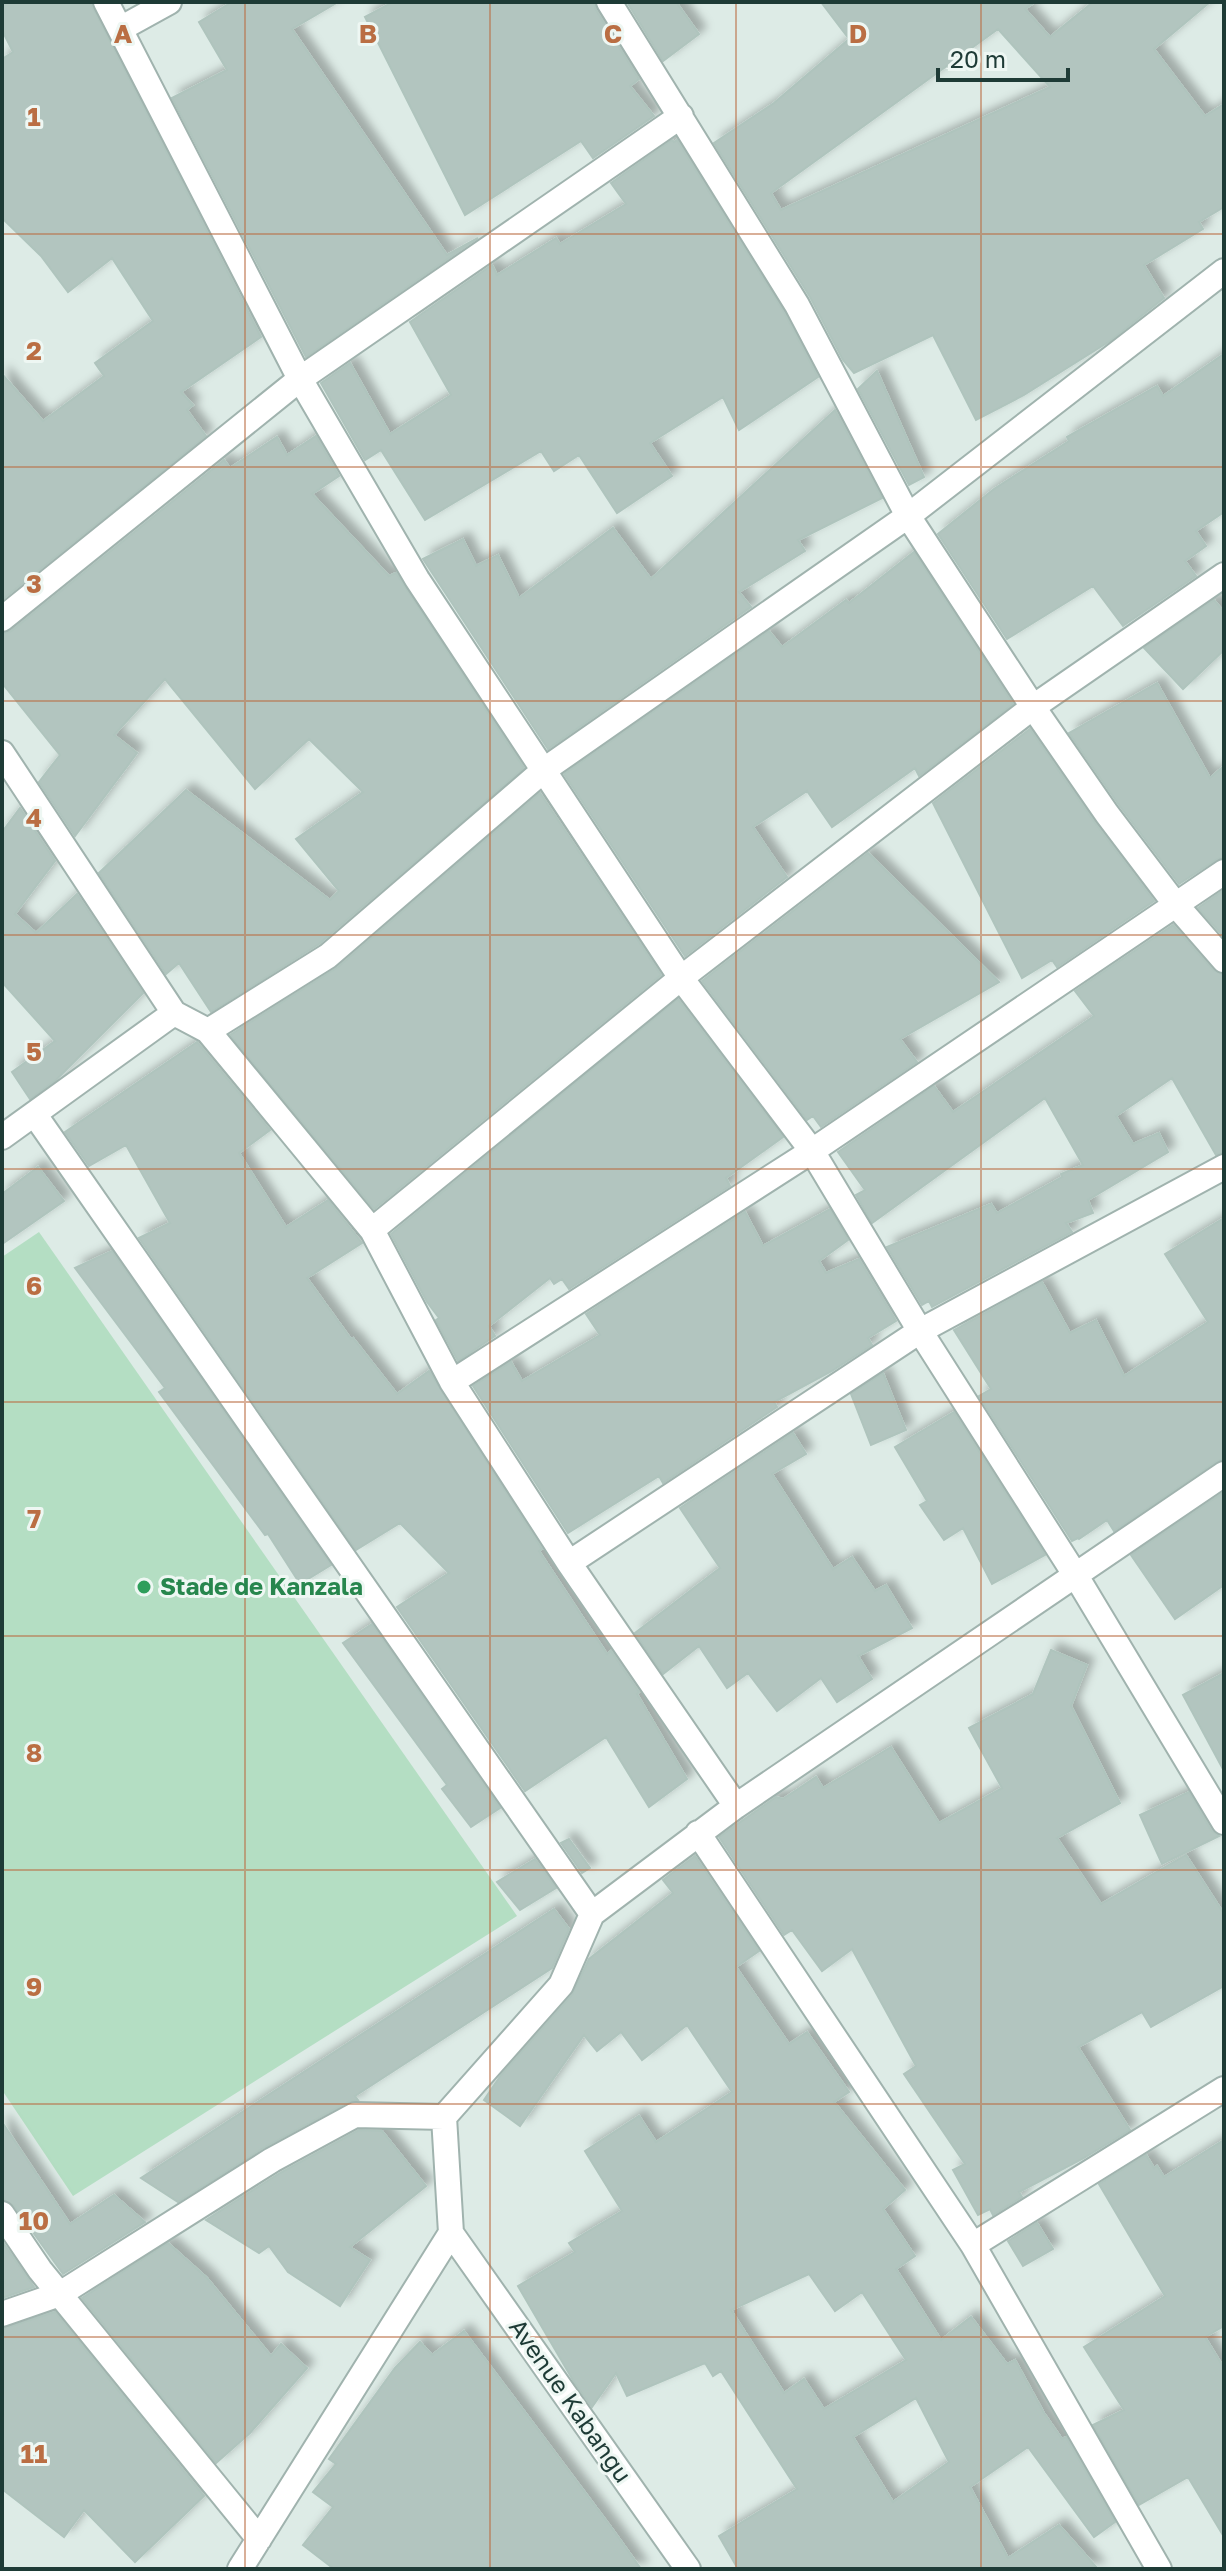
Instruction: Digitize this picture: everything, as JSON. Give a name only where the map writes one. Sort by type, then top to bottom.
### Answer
[{"type":"street","points":[[106,2],[300,379],[417,579],[681,978],[812,1151],[920,1331],[1076,1576],[1224,1822]]},
{"type":"street","points":[[120,29],[169,2]]},
{"type":"street","points":[[609,2],[797,305],[908,516],[1107,814],[1176,905],[1224,960]]},
{"type":"street","points":[[2,619],[300,379],[681,116]]},
{"type":"street","points":[[208,1031],[328,956],[544,770],[908,516],[1224,271]]},
{"type":"street","points":[[372,1230],[681,978],[1033,707],[1224,575]]},
{"type":"street","points":[[2,753],[174,1013],[208,1031],[372,1230],[452,1382],[569,1563],[736,1806]]},
{"type":"street","points":[[452,1382],[812,1151],[1224,872]]},
{"type":"street","points":[[2,1137],[174,1013]]},
{"type":"street","points":[[35,1115],[592,1914]]},
{"type":"street","points":[[569,1563],[920,1331],[1224,1167]]},
{"type":"street","points":[[240,2569],[451,2233],[444,2117],[561,1985],[592,1914],[736,1806],[1224,1474]]},
{"type":"street","points":[[698,1833],[973,2245],[1159,2569]]},
{"type":"street","points":[[973,2245],[1224,2089]]},
{"type":"street","points":[[2,2314],[60,2294],[272,2160],[355,2115],[444,2117]]},
{"type":"street","points":[[2,2214],[60,2294],[259,2539]]},
{"type":"street","name":"Avenue Kabangu","points":[[451,2233],[688,2569]]},
{"type":"green space","name":"Stade de Kanzala","points":[[39,1232],[517,1916],[73,2196],[2,2090],[2,1257]]},
{"type":"building","points":[[2,2],[90,2],[261,337],[181,392],[193,405],[187,410],[206,436],[2,600],[2,374],[43,421],[104,376],[95,363],[153,321],[112,258],[68,292],[41,256],[2,218],[2,59],[13,52],[2,30]]},
{"type":"building","points":[[232,2],[338,2],[292,29],[447,255],[478,238],[306,357],[172,98],[227,70],[199,22]]},
{"type":"building","points":[[393,2],[594,2],[639,79],[630,86],[654,116],[593,158],[581,141],[465,215],[365,17]]},
{"type":"building","points":[[627,2],[676,2],[699,34],[663,61]]},
{"type":"building","points":[[821,2],[1035,2],[1025,9],[1050,37],[1093,2],[1210,2],[1154,49],[1205,116],[1224,104],[1224,207],[1199,222],[1203,229],[1144,265],[1164,298],[1110,341],[1024,395],[976,420],[933,335],[854,373],[843,360],[810,297],[714,143],[774,103],[849,39]],"holes":[[[998,29],[1050,87],[781,210],[771,193]]]},
{"type":"building","points":[[672,140],[677,140],[784,312],[818,377],[739,430],[723,397],[650,443],[672,476],[617,513],[579,455],[554,471],[541,451],[425,520],[381,450],[365,460],[321,383],[350,363],[390,434],[451,395],[410,322],[492,265],[497,275],[556,238],[560,244],[626,204],[611,183]]},
{"type":"building","points":[[1224,354],[1224,512],[1196,531],[1206,546],[1185,561],[1196,576],[1123,626],[1093,586],[1007,639],[938,534],[994,489],[1069,441],[1067,437],[1157,386],[1163,396]]},
{"type":"building","points":[[877,371],[924,477],[909,485],[858,389]]},
{"type":"building","points":[[835,410],[882,498],[798,540],[805,551],[739,592],[751,607],[548,749],[423,559],[463,539],[476,566],[498,555],[519,598],[613,528],[651,579]]},
{"type":"building","points":[[316,436],[339,476],[312,494],[389,576],[396,573],[524,768],[319,944],[211,1012],[179,963],[166,974],[99,873],[186,790],[330,900],[339,891],[296,839],[363,792],[309,739],[255,789],[165,679],[114,735],[137,753],[75,836],[39,782],[60,755],[2,683],[2,634],[11,631],[224,460],[230,468],[277,437],[287,455]]},
{"type":"building","points":[[914,552],[1013,704],[919,776],[915,768],[832,827],[807,791],[753,827],[787,877],[685,956],[564,774],[769,631],[782,647],[846,600],[849,603]]},
{"type":"building","points":[[1214,600],[1224,612],[1224,650],[1183,689],[1144,648]]},
{"type":"building","points":[[1157,683],[1210,778],[1224,766],[1224,857],[1179,884],[1069,733]]},
{"type":"building","points":[[1030,729],[1154,901],[1057,967],[1052,960],[1022,978],[933,803]]},
{"type":"building","points":[[540,793],[661,975],[374,1209],[230,1035],[338,967]]},
{"type":"building","points":[[20,808],[55,861],[15,914],[36,933],[77,894],[143,993],[56,1080],[30,1099],[12,1072],[55,1041],[2,982],[2,832]]},
{"type":"building","points":[[868,853],[999,982],[900,1039],[917,1062],[821,1127],[813,1116],[807,1120],[702,981]]},
{"type":"building","points":[[1224,890],[1224,937],[1198,908]]},
{"type":"building","points":[[1173,925],[1213,970],[1224,975],[1224,1152],[1216,1155],[1172,1078],[1116,1116],[1133,1144],[1159,1133],[1168,1152],[1088,1200],[1093,1213],[1066,1223],[1072,1232],[932,1307],[929,1301],[922,1305],[887,1247],[991,1204],[997,1213],[1062,1177],[1061,1174],[1083,1165],[1045,1098],[872,1223],[856,1195],[865,1190],[838,1152],[934,1086],[953,1112],[1094,1016],[1075,991]]},
{"type":"building","points":[[678,999],[783,1137],[726,1178],[730,1186],[569,1289],[562,1279],[554,1284],[550,1278],[489,1326],[495,1336],[458,1361],[436,1320],[439,1318],[427,1302],[391,1234]]},
{"type":"building","points":[[197,1042],[270,1130],[239,1153],[286,1227],[328,1200],[362,1243],[307,1278],[351,1339],[397,1394],[429,1371],[542,1549],[539,1551],[607,1654],[611,1651],[639,1692],[637,1694],[687,1779],[649,1807],[606,1737],[525,1791],[397,1607],[449,1573],[400,1523],[356,1550],[139,1238],[170,1223],[126,1145],[89,1166],[65,1132]]},
{"type":"building","points":[[38,1167],[64,1201],[2,1244],[2,1194]]},
{"type":"building","points":[[830,1209],[848,1240],[819,1261],[826,1273],[859,1259],[896,1321],[868,1338],[872,1345],[774,1402],[777,1407],[663,1483],[659,1476],[568,1533],[473,1386],[511,1362],[522,1381],[600,1335],[586,1314],[745,1212],[763,1246]]},
{"type":"building","points":[[1224,1218],[1224,1459],[1114,1531],[1107,1520],[1072,1541],[979,1396],[991,1389],[954,1330],[1042,1282],[1070,1333],[1096,1320],[1124,1376],[1208,1322],[1165,1254]]},
{"type":"building","points":[[112,1251],[331,1565],[300,1584],[268,1534],[265,1535],[159,1392],[165,1388],[75,1268]]},
{"type":"building","points":[[883,1373],[906,1430],[871,1445],[851,1394]]},
{"type":"building","points":[[954,1412],[1045,1555],[992,1584],[963,1528],[944,1540],[920,1505],[927,1501],[895,1447]]},
{"type":"building","points":[[793,1433],[806,1454],[772,1474],[833,1569],[852,1557],[875,1591],[886,1585],[912,1628],[858,1656],[872,1679],[837,1702],[821,1678],[777,1711],[748,1673],[727,1688],[699,1646],[663,1674],[635,1633],[720,1568],[680,1508]]},
{"type":"building","points":[[1224,1492],[1224,1585],[1175,1619],[1131,1555]]},
{"type":"building","points":[[372,1624],[500,1808],[471,1827],[442,1789],[447,1785],[343,1643]]},
{"type":"building","points":[[1051,1650],[1087,1665],[1071,1706],[1120,1803],[1057,1838],[1101,1904],[1186,1855],[1224,1914],[1224,1986],[1151,2027],[1142,2012],[1078,2047],[1130,2130],[1019,2192],[1022,2197],[993,2215],[990,2209],[978,2215],[953,2170],[965,2164],[904,2074],[916,2066],[852,1949],[822,1971],[792,1930],[784,1935],[719,1837],[776,1797],[783,1799],[816,1777],[823,1788],[891,1747],[939,1823],[1002,1788],[969,1728],[1033,1694]]},
{"type":"building","points":[[1224,1673],[1224,1771],[1183,1695]]},
{"type":"building","points":[[1189,1792],[1211,1830],[1219,1836],[1162,1864],[1140,1815]]},
{"type":"building","points":[[569,1839],[590,1868],[582,1873],[561,1843]]},
{"type":"building","points":[[695,1856],[759,1951],[736,1967],[789,2044],[807,2032],[849,2092],[834,2102],[905,2190],[883,2209],[915,2256],[896,2269],[941,2340],[971,2317],[1007,2364],[1015,2360],[1044,2413],[1062,2439],[1066,2437],[1115,2522],[1094,2537],[1028,2447],[970,2487],[1008,2558],[1059,2525],[1098,2569],[738,2569],[719,2536],[797,2489],[721,2371],[713,2376],[705,2363],[627,2396],[616,2373],[592,2407],[574,2382],[518,2286],[575,2252],[569,2243],[622,2211],[585,2151],[639,2116],[656,2142],[732,2092],[687,2025],[642,2060],[621,2032],[597,2051],[584,2035],[520,2126],[484,2100],[501,2075],[572,1995],[589,1959],[673,1893],[663,1880]],"holes":[[[809,2274],[835,2311],[862,2292],[906,2360],[824,2409],[804,2379],[784,2393],[731,2310]],[[916,2398],[949,2462],[893,2502],[853,2437]]]},
{"type":"building","points":[[535,1859],[556,1888],[520,1910],[497,1882]]},
{"type":"building","points":[[554,1909],[569,1929],[552,1968],[355,2096],[358,2100],[348,2102],[265,2147],[178,2202],[141,2178]]},
{"type":"building","points":[[2,2122],[70,2224],[114,2195],[145,2222],[63,2274],[14,2206],[2,2199]]},
{"type":"building","points":[[359,2130],[382,2131],[426,2186],[350,2247],[370,2260],[340,2306],[288,2272],[269,2246],[259,2253],[206,2220],[280,2173]]},
{"type":"building","points":[[1224,2140],[1224,2326],[1205,2337],[1224,2368],[1224,2537],[1188,2477],[1139,2505],[1093,2425],[1124,2410],[1084,2347],[1165,2296],[1099,2184],[1146,2155],[1164,2177]]},
{"type":"building","points":[[1037,2223],[1053,2249],[1023,2266],[1008,2241]]},
{"type":"building","points":[[2,2241],[34,2287],[2,2298]]},
{"type":"building","points":[[168,2243],[207,2278],[271,2356],[281,2344],[307,2368],[250,2433],[216,2463],[82,2298]]},
{"type":"building","points":[[55,2312],[204,2496],[135,2562],[84,2510],[64,2537],[2,2489],[2,2329]]},
{"type":"building","points":[[464,2331],[641,2569],[334,2569],[303,2545],[333,2507],[313,2492],[336,2464],[329,2459],[395,2368],[420,2342],[432,2355]]},
{"type":"place","name":"Stade de Kanzala","points":[[144,1587]]}]
